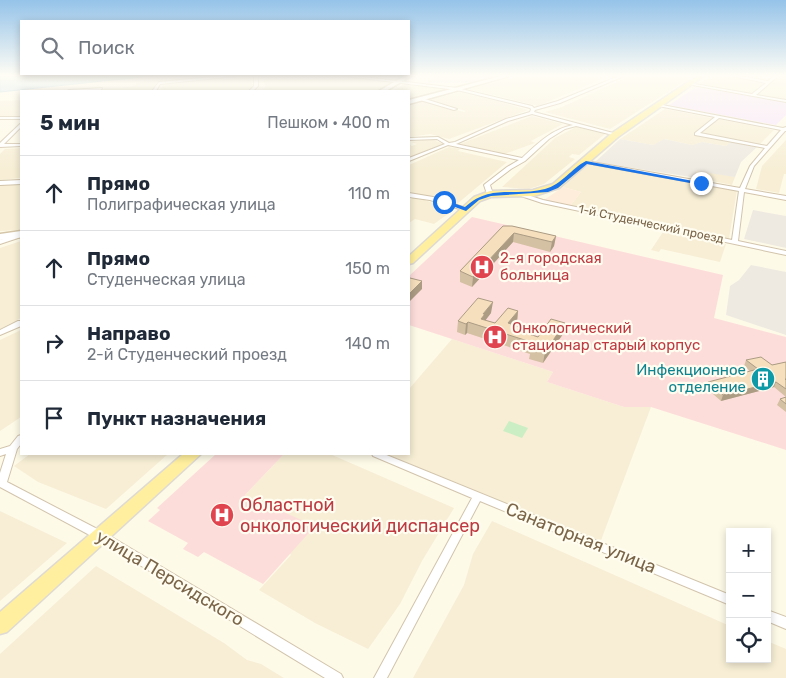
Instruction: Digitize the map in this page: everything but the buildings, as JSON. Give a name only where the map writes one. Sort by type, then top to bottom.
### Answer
[{"type":"main road","points":[[410,260],[477,199],[490,194],[534,193],[551,189],[586,162],[615,134],[654,108]]},
{"type":"main road","points":[[0,625],[192,455]]},
{"type":"street","points":[[450,108],[455,109]]},
{"type":"street","points":[[521,108],[576,125],[615,134]]},
{"type":"street","points":[[410,160],[448,144],[456,143],[507,120],[543,108]]},
{"type":"street","points":[[671,108],[785,129]]},
{"type":"street","points":[[718,117],[697,134],[768,147]]},
{"type":"street","points":[[0,118],[20,118]]},
{"type":"street","points":[[490,194],[487,186],[509,168],[523,160],[547,138],[564,128],[576,125]]},
{"type":"street","points":[[0,146],[20,126]]},
{"type":"street","points":[[735,242],[742,190],[752,166],[785,129]]},
{"type":"street","points":[[410,139],[438,138],[448,144],[523,160]]},
{"type":"street","points":[[0,146],[20,145]]},
{"type":"street","points":[[586,162],[786,198]]},
{"type":"street","points":[[0,182],[20,182]]},
{"type":"street","name":"1-й Студенческий проезд","points":[[516,193],[542,201],[786,253]]},
{"type":"street","points":[[410,195],[431,198],[466,209]]},
{"type":"street","points":[[0,237],[20,235]]},
{"type":"street","points":[[0,242],[20,235]]},
{"type":"street","points":[[0,333],[20,323]]},
{"type":"street","points":[[0,484],[13,448],[20,439]]},
{"type":"street","points":[[0,453],[13,448]]},
{"type":"street","name":"Санаторная улица","points":[[378,455],[726,598]]},
{"type":"street","name":"улица Персидского","points":[[0,484],[101,536],[337,678]]},
{"type":"street","points":[[380,678],[478,496]]},
{"type":"street","points":[[771,617],[786,623]]},
{"type":"shaded area","points":[[0,108],[20,108],[20,116],[0,117]]},
{"type":"shaded area","points":[[410,108],[449,108],[466,111],[455,108],[520,108],[528,110],[449,139],[430,134],[410,137]]},
{"type":"shaded area","points":[[560,108],[643,108],[610,129],[545,112]]},
{"type":"shaded area","points":[[683,108],[786,108],[786,115],[776,125]]},
{"type":"shaded area","points":[[665,109],[774,130],[757,147],[731,142],[726,146],[702,142],[692,145],[665,139],[653,145],[620,139]]},
{"type":"shaded area","points":[[532,116],[563,124],[531,141],[535,143],[502,155],[460,144]]},
{"type":"shaded area","points":[[576,127],[605,134],[579,155],[572,154],[569,157],[575,159],[544,184],[529,189],[502,187],[555,138]]},
{"type":"shaded area","points":[[429,139],[445,144],[410,158],[410,145],[412,146],[417,144],[411,142]]},
{"type":"shaded area","points":[[620,139],[653,145],[664,139],[692,145],[702,142],[726,146],[731,142],[757,147],[741,162],[735,177],[696,171],[697,178],[595,162]]},
{"type":"shaded area","points":[[786,140],[786,174],[784,174],[779,193],[756,189],[762,166]]},
{"type":"shaded area","points":[[449,147],[460,149],[458,151],[507,162],[457,204],[410,192],[410,165]]},
{"type":"shaded area","points":[[20,148],[20,178],[0,180],[0,154],[5,149]]},
{"type":"shaded area","points":[[589,164],[737,190],[729,239],[570,206],[581,192],[563,187]]},
{"type":"shaded area","points":[[696,171],[735,177],[732,185],[697,178]]},
{"type":"shaded area","points":[[20,184],[20,230],[0,231],[0,185]]},
{"type":"shaded area","points":[[563,187],[581,192],[570,206],[544,200]]},
{"type":"shaded area","points":[[415,197],[452,211],[434,224],[415,219],[410,222],[410,200]]},
{"type":"shaded area","points":[[753,210],[786,216],[786,248],[744,239]]},
{"type":"shaded area","points":[[472,217],[723,275],[714,318],[786,337],[786,450],[651,407],[624,407],[547,382],[553,372],[410,325],[410,275]]},
{"type":"shaded area","points":[[663,232],[726,244],[720,262],[661,249],[659,252],[651,250]]},
{"type":"shaded area","points":[[20,241],[20,319],[0,329],[0,248]]},
{"type":"shaded area","points":[[751,265],[786,272],[786,335],[726,315],[730,286],[739,280]]},
{"type":"shaded area","points":[[20,330],[20,418],[0,431],[0,340]]},
{"type":"shaded area","points":[[452,339],[553,372],[547,382],[624,407],[651,407],[600,543],[388,455],[410,455],[410,388]]},
{"type":"shaded area","points":[[29,455],[167,455],[106,509],[38,482],[14,466]]},
{"type":"shaded area","name":"Областной онкологический диспансер","points":[[215,455],[283,455],[245,495],[315,526],[263,584],[204,552],[198,557],[183,549],[188,543],[148,521],[160,510],[157,508]]},
{"type":"shaded area","points":[[283,455],[332,455],[454,508],[422,561],[400,604],[368,649],[315,623],[259,590],[291,555],[253,499],[245,495]]},
{"type":"shaded area","points":[[0,511],[67,543],[0,601]]},
{"type":"shaded area","points":[[492,521],[726,624],[726,663],[771,663],[771,643],[786,649],[786,678],[413,678],[464,585],[473,554]]},
{"type":"shaded area","points":[[96,566],[224,643],[247,660],[261,664],[284,678],[0,678],[0,654]]},
{"type":"green space","points":[[509,421],[528,428],[522,438],[503,431]]},
{"type":"place","name":"2-я городская больница","points":[[482,267]]},
{"type":"place","name":"Онкологический стационар старый корпус","points":[[495,337]]},
{"type":"place","name":"Инфекционное отделение","points":[[763,379]]},
{"type":"place","name":"Областной онкологический диспансер","points":[[222,515]]},
{"type":"route","points":[[444,202],[466,209],[477,199],[490,194],[546,191],[556,186],[586,162],[701,183]]}]
